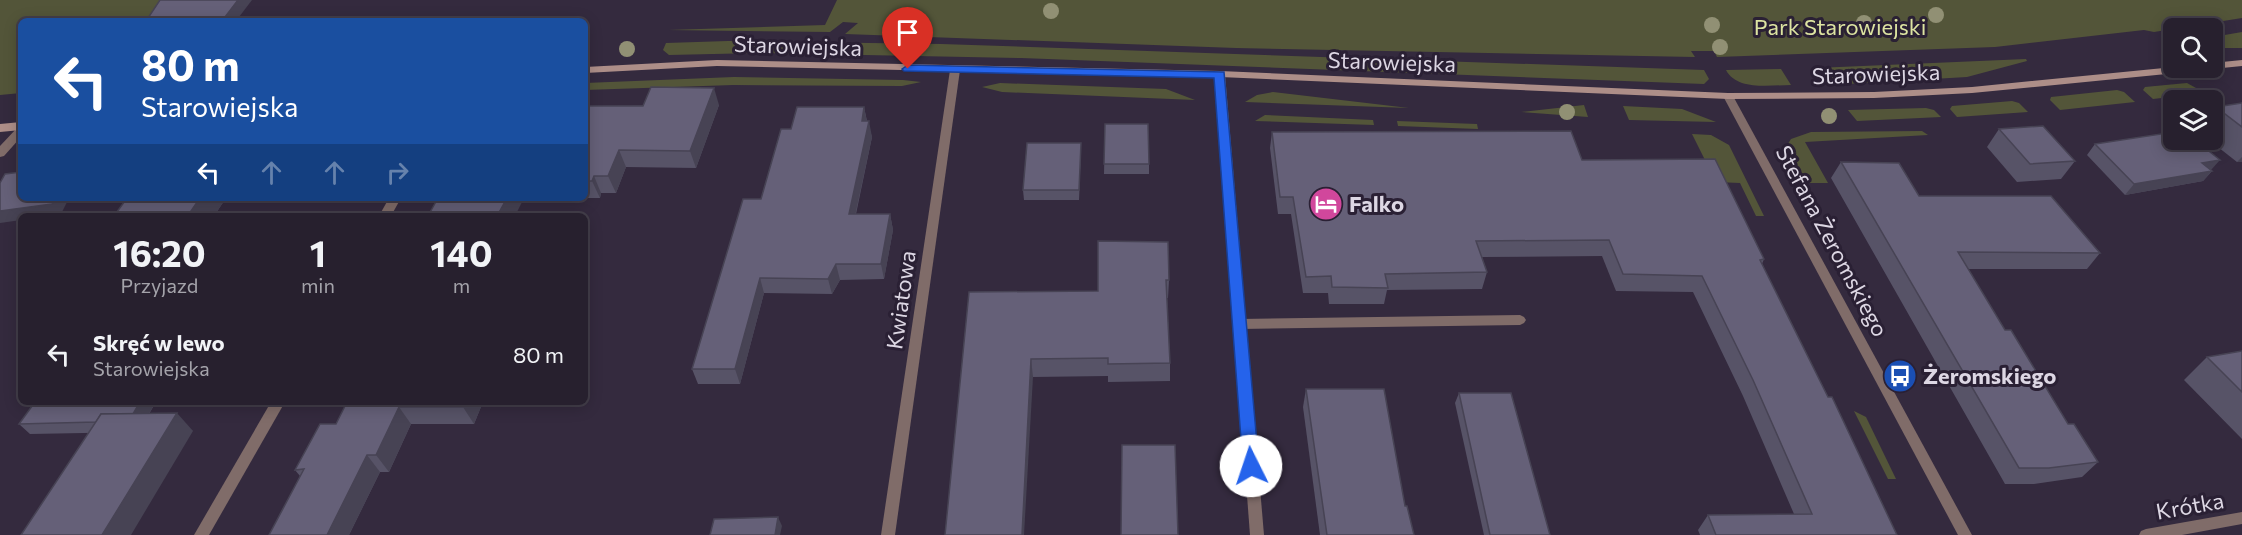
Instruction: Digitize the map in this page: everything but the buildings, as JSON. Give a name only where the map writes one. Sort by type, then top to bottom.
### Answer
[{"type":"main road","name":"Starowiejska","points":[[588,70],[717,63],[1220,74],[1728,96],[1874,95],[1972,90],[2163,71]]},
{"type":"main road","points":[[2223,65],[2242,63]]},
{"type":"main road","points":[[0,128],[18,128]]},
{"type":"street","name":"Kwiatowa","points":[[888,535],[955,70]]},
{"type":"street","points":[[1220,74],[1257,535]]},
{"type":"street","name":"Stefana Żeromskiego","points":[[1728,96],[1965,535]]},
{"type":"street","points":[[0,153],[18,132]]},
{"type":"street","points":[[1240,324],[1520,320]]},
{"type":"street","points":[[201,535],[276,405]]},
{"type":"street","name":"Krótka","points":[[2146,535],[2242,518]]},
{"type":"green space","points":[[0,0],[171,0],[160,18],[18,18],[18,93],[0,95]]},
{"type":"green space","name":"Park Starowiejski","points":[[837,0],[2242,0],[2242,18],[2223,21],[2223,18],[2163,18],[2163,31],[2154,32],[2144,30],[1995,47],[1717,57],[1714,51],[1691,51],[1695,57],[1236,48],[845,34],[858,23],[843,22],[830,32],[668,30],[825,25]]},
{"type":"green space","points":[[2242,32],[2242,48],[2223,48],[2223,35]]},
{"type":"green space","points":[[728,41],[941,44],[1704,70],[1709,79],[1704,84],[1021,58],[757,53],[669,55],[663,50],[666,43]]},
{"type":"green space","points":[[2026,59],[2027,61],[1967,77],[1830,85],[1816,68]]},
{"type":"green space","points":[[1781,69],[1791,85],[1746,84],[1731,77],[1726,70]]},
{"type":"green space","points":[[734,77],[921,82],[902,86],[733,85],[588,90],[588,83]]},
{"type":"green space","points":[[1000,83],[1166,89],[1195,100],[1002,92],[982,87]]},
{"type":"green space","points":[[2187,83],[2200,90],[2163,90],[2163,98],[2153,99],[2143,90],[2145,87]]},
{"type":"green space","points":[[2117,90],[2124,92],[2135,102],[2060,110],[2050,100],[2051,97]]},
{"type":"green space","points":[[1273,92],[1409,108],[1245,102],[1257,95]]},
{"type":"green space","points":[[2012,101],[2019,103],[2028,112],[1957,117],[1950,109],[1952,106]]},
{"type":"green space","points":[[1584,105],[1588,117],[1521,112]]},
{"type":"green space","points":[[1623,106],[1682,109],[1716,122],[1629,120]]},
{"type":"green space","points":[[1926,108],[1934,110],[1941,117],[1857,121],[1848,110]]},
{"type":"green space","points":[[1265,115],[1373,120],[1374,125],[1255,121]]},
{"type":"green space","points":[[1397,121],[1477,124],[1478,129],[1398,126]]},
{"type":"green space","points":[[1922,131],[1928,135],[1805,142],[1828,183],[1803,183],[1784,150],[1791,139],[1811,132]]},
{"type":"green space","points":[[1692,134],[1711,135],[1729,145],[1764,216],[1756,216],[1740,183],[1716,182]]},
{"type":"green space","points":[[1854,411],[1866,417],[1896,479],[1888,479]]},
{"type":"place","name":"Falko","points":[[1326,204]]},
{"type":"place","name":"Żeromskiego","points":[[1900,376]]},
{"type":"route","points":[[908,69],[1220,74],[1251,466]]}]
